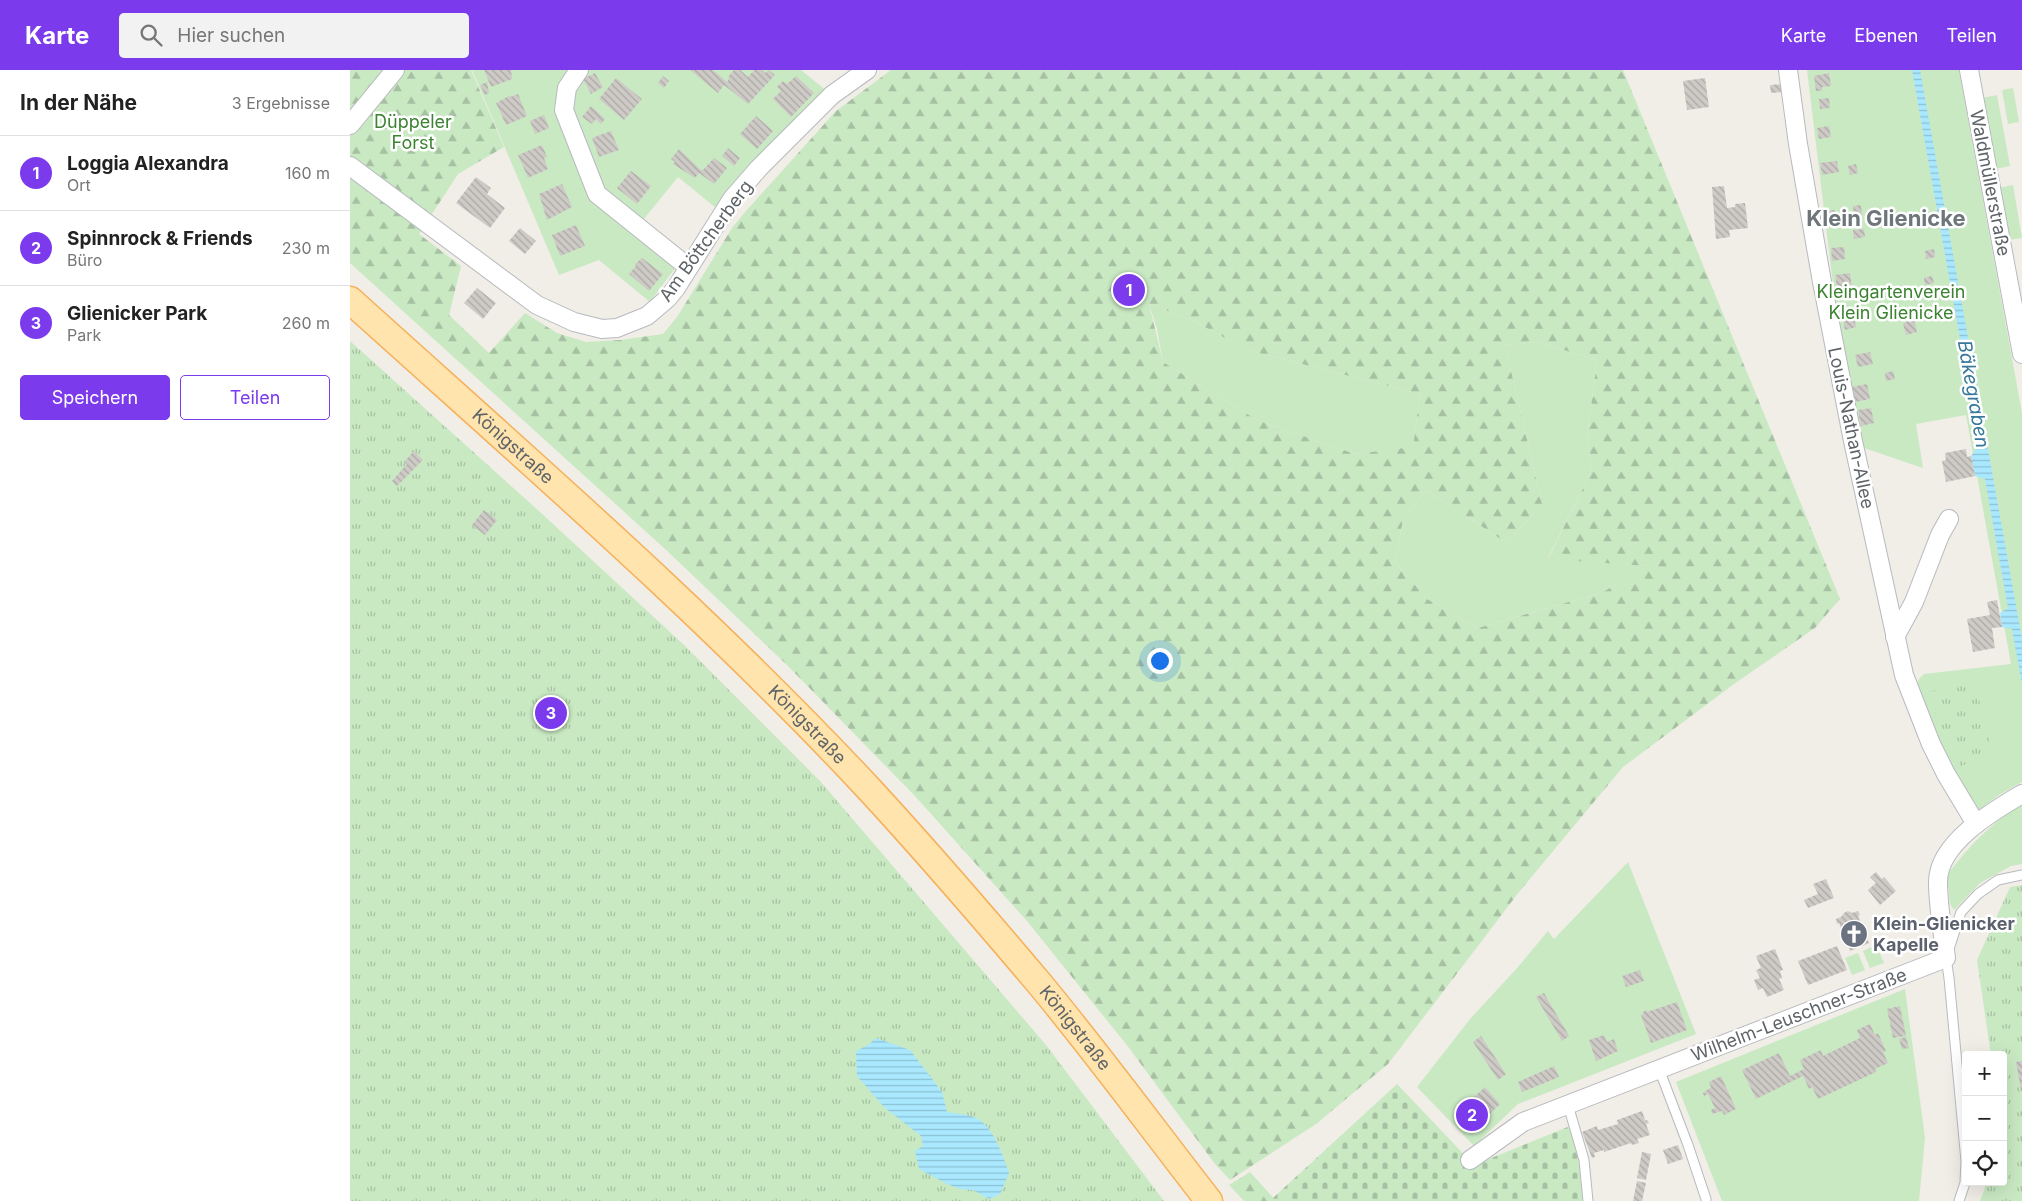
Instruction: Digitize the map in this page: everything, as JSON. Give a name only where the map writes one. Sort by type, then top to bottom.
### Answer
[{"type":"main road","name":"Königstraße","points":[[350,300],[654,576],[777,694],[869,788],[1040,984],[1209,1201]]},
{"type":"street","points":[[350,125],[395,70]]},
{"type":"street","points":[[579,70],[567,88],[564,110],[596,194],[688,267]]},
{"type":"street","name":"Am Böttcherberg","points":[[350,166],[537,305],[588,327],[617,328],[647,316],[667,299],[732,199],[759,168],[832,95],[866,70]]},
{"type":"street","name":"Louis-Nathan-Allee","points":[[1788,70],[1798,144],[1824,291],[1853,441],[1904,675],[1924,728],[1946,774],[1976,824]]},
{"type":"street","name":"Waldmüllerstraße","points":[[1969,70],[2020,328],[2022,354]]},
{"type":"street","points":[[1896,637],[1914,602],[1940,535],[1949,519]]},
{"type":"street","points":[[1946,958],[1938,880],[1943,864],[1950,850],[1962,836],[1976,824],[2022,794]]},
{"type":"street","name":"Wilhelm-Leuschner-Straße","points":[[1470,1160],[1523,1122],[1946,958]]},
{"type":"lane","points":[[1960,1201],[1965,1183],[1966,1161],[1946,958],[1961,912],[1978,894],[1998,880],[2022,875]]},
{"type":"lane","points":[[1660,1069],[1706,1199]]},
{"type":"lane","points":[[1568,1105],[1584,1160],[1588,1201]]},
{"type":"green space","name":"Düppeler Forst","points":[[350,70],[471,70],[504,147],[458,174],[419,234],[461,266],[449,315],[489,353],[525,313],[557,333],[586,342],[620,340],[663,334],[677,317],[732,228],[746,211],[836,111],[891,70],[1623,70],[1840,599],[1815,628],[1734,684],[1623,767],[1519,892],[1388,1064],[1316,1124],[1230,1180],[1215,1164],[1126,1044],[1027,921],[915,796],[786,664],[664,548],[350,263]],"holes":[[[1149,304],[1190,319],[1247,350],[1420,394],[1413,447],[1355,454],[1257,420],[1163,362]],[[1537,342],[1597,360],[1588,430],[1591,472],[1548,559],[1648,566],[1603,592],[1478,628],[1427,599],[1395,562],[1403,520],[1426,490],[1507,543],[1542,504],[1505,345]]]},
{"type":"green space","points":[[472,70],[567,70],[560,83],[589,195],[676,267],[650,302],[599,260],[559,275]]},
{"type":"green space","points":[[589,70],[801,70],[828,92],[716,208],[678,177],[643,220],[603,186],[573,110],[573,90]]},
{"type":"green space","name":"Kleingartenverein Klein Glienicke","points":[[1807,70],[1959,70],[2022,413],[2022,782],[1999,795],[1976,812],[1931,729],[1919,694],[1918,680],[1924,674],[2011,664],[1966,415],[1916,424],[1923,468],[1864,448],[1836,309]]},
{"type":"green space","points":[[2013,88],[2019,122],[2008,124],[2002,90]]},
{"type":"green space","points":[[1997,95],[2010,166],[1995,169],[1982,98]]},
{"type":"green space","points":[[2013,185],[2022,238],[2008,240],[1998,188]]},
{"type":"green space","points":[[1149,304],[1190,319],[1247,350],[1420,394],[1413,448],[1355,454],[1257,420],[1163,362],[1157,329]]},
{"type":"green space","points":[[350,341],[684,645],[820,781],[1046,1045],[1164,1201],[350,1201]]},
{"type":"green space","points":[[1537,342],[1597,360],[1588,430],[1591,472],[1548,558],[1649,566],[1603,592],[1478,628],[1427,599],[1395,562],[1403,520],[1426,490],[1507,543],[1542,504],[1505,345]]},
{"type":"green space","points":[[1975,683],[1993,757],[1960,766],[1925,692]]},
{"type":"green space","points":[[2022,804],[2022,864],[2011,866],[1980,883],[1954,910],[1950,904],[1947,875],[1981,836],[2000,819]]},
{"type":"green space","points":[[1628,862],[1696,1034],[1518,1104],[1474,1146],[1417,1087],[1470,1019],[1548,931],[1554,939]]},
{"type":"green space","points":[[2022,885],[2022,1201],[1980,1201],[1986,1186],[2007,1186],[2007,1051],[1990,1051],[1977,960],[2010,887]]},
{"type":"green space","points":[[1876,945],[1884,963],[1870,968],[1863,951]]},
{"type":"green space","points":[[1858,953],[1865,970],[1852,975],[1845,958]]},
{"type":"green space","points":[[1905,989],[1925,1138],[1919,1201],[1722,1201],[1676,1082]]},
{"type":"green space","points":[[1397,1084],[1474,1165],[1570,1126],[1579,1164],[1583,1201],[1276,1201],[1273,1198]]},
{"type":"green space","points":[[1250,1172],[1276,1201],[1244,1201],[1229,1185]]},
{"type":"water","name":"Bäkegraben","points":[[1912,70],[1920,70],[2022,639],[2022,684],[2012,629],[2002,627],[2000,613],[2008,608],[1985,479],[1975,476],[1971,456],[1979,445]]},
{"type":"water","points":[[876,1038],[910,1050],[942,1092],[947,1112],[973,1117],[981,1121],[990,1131],[998,1145],[1009,1173],[1000,1194],[989,1199],[973,1190],[960,1189],[947,1184],[919,1169],[915,1151],[923,1146],[921,1136],[885,1108],[857,1076],[856,1051],[868,1045]]},
{"type":"building","points":[[484,70],[511,70],[512,79],[491,87]]},
{"type":"building","points":[[690,70],[713,70],[727,82],[728,77],[734,70],[740,70],[748,77],[754,70],[762,70],[765,73],[769,70],[775,75],[748,104],[724,85],[718,93]]},
{"type":"building","points":[[595,73],[603,87],[591,94],[583,79]]},
{"type":"building","points":[[1829,73],[1831,86],[1822,87],[1822,91],[1816,91],[1814,76]]},
{"type":"building","points":[[663,76],[669,81],[664,88],[658,83]]},
{"type":"building","points":[[796,76],[814,93],[791,117],[773,99],[781,91],[777,87],[783,81],[787,84]]},
{"type":"building","points":[[616,78],[642,99],[624,120],[599,99]]},
{"type":"building","points":[[1705,78],[1709,107],[1687,110],[1683,81]]},
{"type":"building","points":[[487,82],[489,93],[485,95],[480,85]]},
{"type":"building","points":[[1784,84],[1785,92],[1771,93],[1770,85]]},
{"type":"building","points":[[518,94],[527,116],[506,125],[496,103],[509,96]]},
{"type":"building","points":[[1829,98],[1830,108],[1820,109],[1819,99]]},
{"type":"building","points":[[591,106],[605,119],[601,124],[596,119],[592,124],[582,117]]},
{"type":"building","points":[[544,115],[549,128],[535,134],[530,121]]},
{"type":"building","points":[[756,116],[773,131],[757,149],[740,134]]},
{"type":"building","points":[[1829,126],[1831,137],[1819,139],[1817,128]]},
{"type":"building","points":[[611,131],[619,150],[599,157],[592,138]]},
{"type":"building","points":[[542,145],[547,157],[544,158],[548,169],[528,178],[518,155]]},
{"type":"building","points":[[728,148],[740,158],[734,166],[722,156]]},
{"type":"building","points":[[679,149],[701,170],[714,158],[727,168],[714,184],[699,173],[695,178],[673,164],[675,162],[671,159]]},
{"type":"building","points":[[1837,161],[1839,172],[1822,175],[1820,163]]},
{"type":"building","points":[[1856,164],[1858,173],[1850,175],[1848,166]]},
{"type":"building","points":[[631,171],[651,186],[637,204],[617,188]]},
{"type":"building","points":[[476,177],[491,188],[487,194],[505,208],[490,228],[456,203]]},
{"type":"building","points":[[562,184],[572,207],[547,220],[539,194]]},
{"type":"building","points":[[1724,186],[1727,208],[1735,207],[1735,204],[1745,203],[1748,228],[1729,230],[1730,237],[1716,239],[1712,187]]},
{"type":"building","points":[[1861,205],[1862,215],[1854,216],[1853,206]]},
{"type":"building","points":[[1835,210],[1836,227],[1827,228],[1825,211]]},
{"type":"building","points":[[576,225],[585,246],[560,256],[552,235]]},
{"type":"building","points":[[520,228],[536,241],[525,254],[509,241]]},
{"type":"building","points":[[1864,229],[1865,237],[1854,239],[1853,230]]},
{"type":"building","points":[[1844,247],[1845,259],[1832,261],[1831,248]]},
{"type":"building","points":[[1934,249],[1935,257],[1926,259],[1925,251]]},
{"type":"building","points":[[642,258],[663,274],[649,291],[629,274],[636,266],[635,264]]},
{"type":"building","points":[[1850,273],[1853,297],[1839,299],[1835,275]]},
{"type":"building","points":[[1932,276],[1934,283],[1925,285],[1924,278]]},
{"type":"building","points":[[1120,277],[1126,285],[1135,286],[1140,291],[1122,304],[1119,296],[1122,287],[1116,283]]},
{"type":"building","points":[[477,288],[496,303],[483,319],[464,303]]},
{"type":"building","points":[[1854,317],[1856,327],[1845,330],[1843,320]]},
{"type":"building","points":[[1914,320],[1917,332],[1906,335],[1903,323]]},
{"type":"building","points":[[1870,352],[1873,364],[1858,367],[1855,355]]},
{"type":"building","points":[[1893,371],[1895,379],[1886,381],[1885,373]]},
{"type":"building","points":[[1867,384],[1870,399],[1855,402],[1852,387]]},
{"type":"building","points":[[1871,408],[1874,423],[1861,426],[1858,410]]},
{"type":"building","points":[[1966,449],[1967,457],[1971,456],[1975,476],[1946,482],[1942,461],[1946,460],[1945,453]]},
{"type":"building","points":[[414,451],[423,460],[397,486],[392,481],[407,464],[404,462]]},
{"type":"building","points":[[484,510],[497,520],[485,535],[472,525]]},
{"type":"building","points":[[1997,600],[2002,627],[1992,628],[1995,648],[1973,652],[1967,619],[1990,615],[1987,602]]},
{"type":"building","points":[[1876,872],[1882,879],[1884,877],[1896,891],[1880,905],[1868,890],[1876,883],[1870,877]]},
{"type":"building","points":[[1826,879],[1834,898],[1808,908],[1804,900],[1818,894],[1813,884]]},
{"type":"building","name":"Klein-Glienicker Kapelle","points":[[1848,911],[1852,913],[1858,911],[1860,915],[1858,916],[1869,943],[1850,951],[1836,919]]},
{"type":"building","points":[[1837,946],[1847,970],[1808,985],[1798,961]]},
{"type":"building","points":[[1775,949],[1783,970],[1780,971],[1782,978],[1779,979],[1784,990],[1767,997],[1763,988],[1758,990],[1754,980],[1760,978],[1756,970],[1761,968],[1756,956]]},
{"type":"building","points":[[1640,970],[1644,981],[1626,987],[1622,976]]},
{"type":"building","points":[[1544,993],[1569,1036],[1562,1041],[1536,997]]},
{"type":"building","points":[[1677,1002],[1687,1030],[1651,1043],[1641,1015],[1647,1010],[1647,1012]]},
{"type":"building","points":[[1900,1006],[1906,1036],[1893,1038],[1887,1009]]},
{"type":"building","points":[[1870,1024],[1875,1035],[1878,1033],[1886,1051],[1883,1052],[1888,1063],[1875,1069],[1876,1072],[1818,1099],[1812,1087],[1809,1089],[1803,1076],[1756,1099],[1742,1070],[1779,1053],[1790,1076],[1804,1069],[1800,1060],[1821,1050],[1823,1056],[1860,1038],[1857,1030]]},
{"type":"building","points":[[1604,1035],[1607,1042],[1614,1039],[1618,1051],[1596,1061],[1589,1040]]},
{"type":"building","points":[[1481,1036],[1506,1074],[1498,1080],[1473,1042]]},
{"type":"building","points":[[1906,1037],[1909,1048],[1902,1049],[1899,1039]]},
{"type":"building","points":[[2022,1061],[2022,1089],[2021,1089],[2016,1062]]},
{"type":"building","points":[[1554,1066],[1559,1077],[1522,1092],[1518,1082]]},
{"type":"building","points":[[1721,1076],[1736,1109],[1724,1115],[1722,1111],[1712,1114],[1711,1110],[1715,1108],[1708,1094],[1704,1096],[1703,1093],[1711,1087],[1709,1082]]},
{"type":"building","points":[[1485,1087],[1500,1104],[1473,1130],[1457,1113]]},
{"type":"building","points":[[1642,1111],[1645,1120],[1649,1123],[1646,1124],[1650,1135],[1637,1139],[1639,1143],[1632,1145],[1631,1143],[1604,1152],[1604,1150],[1594,1153],[1595,1157],[1592,1158],[1582,1132],[1597,1126],[1598,1130],[1618,1124],[1617,1120]]},
{"type":"building","points":[[1678,1145],[1683,1159],[1668,1164],[1663,1150]]},
{"type":"building","points":[[1642,1152],[1651,1154],[1646,1180],[1637,1178]]},
{"type":"building","points":[[1637,1181],[1646,1183],[1642,1201],[1633,1201]]},
{"type":"place","name":"Loggia Alexandra","points":[[1129,290]]},
{"type":"place","name":"Glienicker Park","points":[[551,713]]},
{"type":"place","name":"Klein-Glienicker Kapelle","points":[[1854,934]]},
{"type":"place","name":"Spinnrock & Friends","points":[[1472,1115]]},
{"type":"district","name":"Klein Glienicke","points":[[1886,218]]}]
